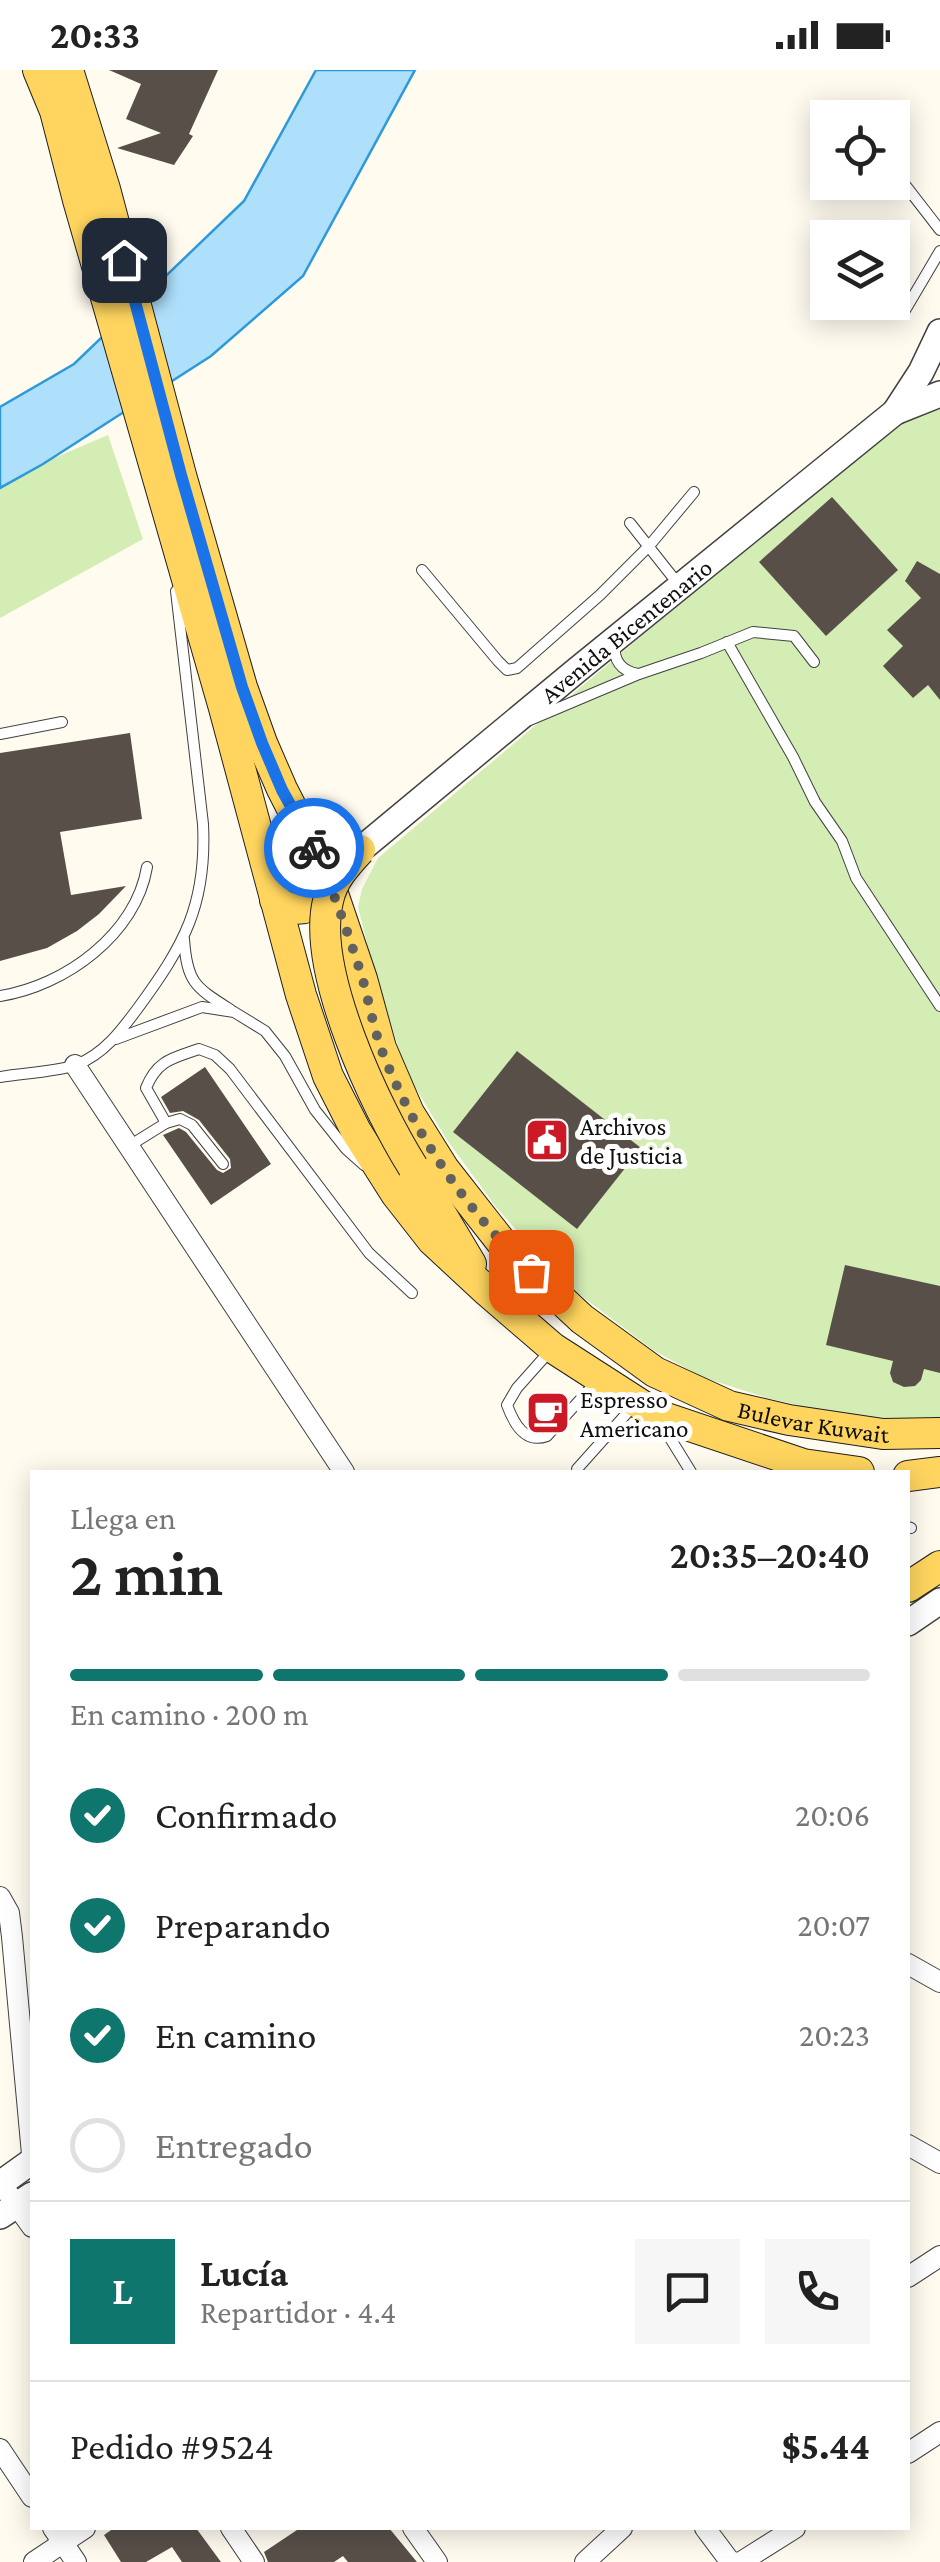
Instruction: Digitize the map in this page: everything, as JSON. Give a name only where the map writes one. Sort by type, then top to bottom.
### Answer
[{"type":"main road","name":"Bulevar Kuwait","points":[[38,70],[92,194]]},
{"type":"main road","name":"Bulevar Kuwait","points":[[68,70],[92,194],[169,478],[262,743],[328,879],[381,1048],[409,1113],[444,1169],[506,1248],[582,1319],[655,1372],[728,1406],[789,1420],[883,1434],[940,1433]]},
{"type":"main road","name":"Bulevar Kuwait","points":[[169,478],[166,510],[295,970],[328,1076],[356,1131],[411,1182],[432,1240],[553,1348],[647,1409],[802,1468],[830,1470]]},
{"type":"main road","points":[[360,850],[336,880],[325,918],[328,962],[356,1055],[399,1145],[411,1182],[506,1248]]},
{"type":"main road","points":[[275,900],[291,909],[309,908],[323,896],[328,879]]},
{"type":"main road","points":[[295,970],[303,951],[320,940],[334,939],[352,948]]},
{"type":"main road","name":"Bulevar Kuwait","points":[[910,1478],[940,1472]]},
{"type":"main road","points":[[910,1587],[940,1566]]},
{"type":"street","name":"Avenida Bicentenario","points":[[360,850],[895,412],[922,372],[940,332]]},
{"type":"street","name":"Avenida Bicentenario","points":[[895,412],[940,394]]},
{"type":"street","points":[[75,1065],[343,1470]]},
{"type":"street","points":[[910,1478],[940,1486]]},
{"type":"street","points":[[910,1572],[940,1552]]},
{"type":"street","points":[[910,1621],[931,1604]]},
{"type":"street","points":[[0,1897],[9,1913],[30,2135]]},
{"type":"street","points":[[910,1965],[940,1982]]},
{"type":"street","points":[[910,2146],[940,2163]]},
{"type":"street","points":[[16,2205],[1,2183],[30,2159]]},
{"type":"street","points":[[910,2276],[940,2256]]},
{"type":"street","points":[[910,2453],[940,2432]]},
{"type":"street","points":[[0,2449],[30,2494]]},
{"type":"street","points":[[232,2530],[254,2562]]},
{"type":"street","points":[[415,2530],[436,2562]]},
{"type":"street","points":[[706,2530],[733,2562]]},
{"type":"street","points":[[741,2562],[792,2530]]},
{"type":"street","points":[[585,2562],[609,2532]]},
{"type":"street","points":[[34,2562],[58,2535],[76,2562]]},
{"type":"lane","points":[[910,191],[940,230]]},
{"type":"lane","points":[[910,302],[940,252]]},
{"type":"lane","points":[[422,570],[498,662],[507,670],[517,668],[600,595],[649,546],[694,492]]},
{"type":"lane","points":[[0,1077],[75,1065],[115,1039],[171,963],[198,897],[205,858],[198,760],[166,510]]},
{"type":"lane","points":[[630,522],[680,586]]},
{"type":"lane","points":[[501,732],[639,674],[753,632],[794,636],[814,662]]},
{"type":"lane","points":[[618,636],[614,648],[617,661],[626,670],[639,674]]},
{"type":"lane","points":[[727,642],[842,841],[856,878],[940,1006]]},
{"type":"lane","points":[[0,734],[62,722]]},
{"type":"lane","points":[[0,996],[43,986],[100,946],[124,921],[144,888],[147,867]]},
{"type":"lane","points":[[184,938],[186,966],[198,989],[265,1032],[285,1056],[314,1110],[346,1149],[411,1182]]},
{"type":"lane","points":[[115,1039],[202,1008],[234,1012]]},
{"type":"lane","points":[[166,1123],[146,1088],[152,1073],[168,1059],[200,1049],[215,1056],[230,1069],[369,1254],[412,1293]]},
{"type":"lane","points":[[129,1146],[180,1118],[192,1125],[222,1164]]},
{"type":"lane","points":[[553,1348],[516,1388],[507,1405],[530,1438],[547,1436],[600,1378]]},
{"type":"lane","points":[[577,1470],[647,1409],[690,1470]]},
{"type":"green space","points":[[940,405],[940,1423],[860,1420],[767,1398],[702,1377],[653,1350],[575,1291],[537,1253],[496,1207],[447,1140],[406,1072],[358,907],[362,889],[378,858],[891,426]]},
{"type":"green space","points":[[108,435],[143,539],[0,618],[0,481]]},
{"type":"water","points":[[316,70],[415,70],[303,276],[211,356],[0,488],[0,407],[74,364],[244,201]]},
{"type":"building","points":[[109,70],[218,70],[189,134],[193,136],[174,165],[117,148],[161,133],[126,119],[141,84]]},
{"type":"building","points":[[832,497],[898,570],[826,636],[759,562]]},
{"type":"building","points":[[917,561],[940,574],[940,700],[928,685],[913,698],[883,666],[903,646],[887,630],[921,598],[905,581]]},
{"type":"building","points":[[130,733],[142,819],[60,832],[71,895],[126,886],[77,931],[47,948],[0,961],[0,753]]},
{"type":"building","name":"Archivos de Justicia","points":[[517,1051],[641,1148],[577,1229],[453,1132]]},
{"type":"building","points":[[205,1067],[271,1164],[211,1205],[163,1135],[179,1128],[186,1132],[223,1173],[231,1168],[230,1159],[199,1120],[183,1111],[170,1113],[161,1097]]},
{"type":"building","points":[[845,1265],[940,1286],[940,1373],[924,1369],[915,1386],[904,1387],[893,1382],[893,1361],[826,1345]]},
{"type":"building","points":[[111,2530],[197,2530],[221,2562],[182,2562],[172,2547],[146,2562],[121,2562],[104,2535]]},
{"type":"building","points":[[297,2530],[391,2530],[417,2562],[348,2562],[343,2556],[334,2562],[268,2562],[264,2552]]},
{"type":"way so far","points":[[314,848],[352,948],[381,1048],[409,1113],[444,1169],[506,1248],[531,1272]]},
{"type":"place","name":"Archivos de Justicia","points":[[547,1140]]},
{"type":"place","name":"Espresso Americano","points":[[548,1413]]},
{"type":"route","points":[[124,260],[242,687],[282,790],[314,848]]}]
